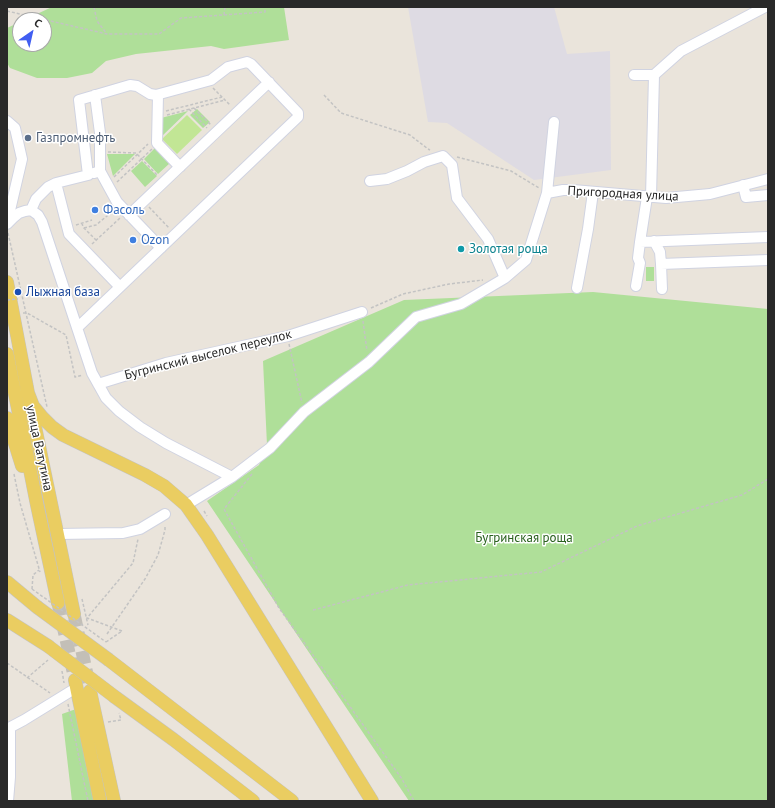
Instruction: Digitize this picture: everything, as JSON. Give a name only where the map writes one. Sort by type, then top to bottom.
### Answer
[{"type":"main road","name":"улица Ватутина","points":[[7,282],[28,393],[74,614]]},
{"type":"main road","name":"улица Ватутина","points":[[7,354],[58,603]]},
{"type":"main road","points":[[28,393],[33,406],[52,427],[64,435],[164,486],[186,505],[207,534],[372,801]]},
{"type":"main road","points":[[7,418],[37,505]]},
{"type":"main road","points":[[7,582],[37,607],[109,660],[292,801]]},
{"type":"main road","points":[[7,619],[49,652],[174,740],[253,801]]},
{"type":"main road","points":[[72,688],[100,801]]},
{"type":"main road","points":[[90,691],[114,801]]},
{"type":"street","points":[[634,75],[654,75],[681,51],[765,7]]},
{"type":"street","points":[[78,328],[298,117],[298,113],[251,64],[247,62],[226,68],[215,77],[206,81],[158,95],[153,95],[133,85],[81,99],[78,103],[88,175]]},
{"type":"street","points":[[636,286],[640,263],[638,258],[640,242],[649,197],[654,75]]},
{"type":"street","points":[[128,214],[144,202],[269,82]]},
{"type":"street","points":[[95,95],[100,133],[100,171],[117,202],[161,248]]},
{"type":"street","points":[[158,95],[157,140],[180,167]]},
{"type":"street","points":[[7,121],[15,128],[22,159],[7,224]]},
{"type":"street","points":[[186,505],[232,476],[270,448],[304,412],[369,362],[416,317],[461,304],[505,278],[526,260],[547,193],[554,122]]},
{"type":"street","points":[[370,181],[387,179],[424,162],[443,156],[452,165],[457,198],[488,239],[505,278]]},
{"type":"street","points":[[31,210],[34,202],[49,186],[100,171]]},
{"type":"street","name":"Пригородная улица","points":[[547,193],[563,190],[666,198],[710,194],[768,178]]},
{"type":"street","points":[[56,184],[69,234],[120,288]]},
{"type":"street","points":[[743,185],[746,196],[768,195]]},
{"type":"street","points":[[577,288],[593,192]]},
{"type":"street","points":[[7,224],[19,213],[31,210],[38,215],[42,222],[92,373],[106,398],[119,411],[140,427],[166,443],[232,476]]},
{"type":"street","points":[[640,242],[768,237]]},
{"type":"street","points":[[654,241],[660,252],[662,289]]},
{"type":"street","points":[[661,264],[768,260]]},
{"type":"street","name":"Бугринский выселок переулок","points":[[98,384],[166,363],[288,336],[362,312]]},
{"type":"street","points":[[58,534],[123,533],[140,528],[165,514]]},
{"type":"street","points":[[8,801],[10,777],[8,729],[72,688]]},
{"type":"path","points":[[94,7],[97,21],[107,34]]},
{"type":"path","points":[[224,15],[225,7]]},
{"type":"path","points":[[7,11],[107,34],[159,34],[181,18],[265,12],[264,7]]},
{"type":"path","points":[[206,81],[237,112]]},
{"type":"path","points":[[324,95],[342,113],[410,135],[428,149],[435,151]]},
{"type":"path","points":[[157,115],[181,107],[222,97]]},
{"type":"path","points":[[207,100],[210,103]]},
{"type":"path","points":[[157,115],[225,100]]},
{"type":"path","points":[[181,107],[184,110]]},
{"type":"path","points":[[194,108],[215,133]]},
{"type":"path","points":[[189,109],[215,133]]},
{"type":"path","points":[[108,187],[123,168],[138,154],[157,140]]},
{"type":"path","points":[[108,187],[127,173],[142,159],[157,140]]},
{"type":"path","points":[[107,152],[138,154],[164,182]]},
{"type":"path","points":[[450,155],[510,171],[547,193]]},
{"type":"path","points":[[123,168],[127,173]]},
{"type":"path","points":[[144,202],[164,222]]},
{"type":"path","points":[[84,228],[96,225],[113,211]]},
{"type":"path","points":[[85,251],[128,214]]},
{"type":"path","points":[[74,225],[92,220]]},
{"type":"path","points":[[82,223],[84,228],[96,240]]},
{"type":"path","points":[[369,362],[362,312],[403,294],[449,284],[484,280]]},
{"type":"path","points":[[7,300],[18,299]]},
{"type":"path","points":[[20,314],[27,313],[66,335],[75,376],[92,373]]},
{"type":"path","points":[[288,336],[304,412]]},
{"type":"path","points":[[254,471],[224,509],[279,608],[402,779],[414,801]]},
{"type":"path","points":[[14,474],[20,503],[40,575]]},
{"type":"path","points":[[313,610],[408,585],[541,572],[637,526],[742,495],[768,479]]},
{"type":"path","points":[[107,634],[145,579],[158,555],[165,530],[165,514]]},
{"type":"path","points":[[39,569],[33,575],[32,589],[106,642],[122,631],[87,618],[133,563],[140,528]]},
{"type":"path","points":[[27,678],[49,652]]},
{"type":"path","points":[[7,663],[27,678],[56,695],[72,688]]},
{"type":"path","points":[[62,671],[72,688],[88,801]]},
{"type":"path","points":[[106,722],[121,720]]},
{"type":"shaded area","points":[[408,7],[554,7],[567,54],[610,51],[611,170],[534,180],[447,123],[428,122]]},
{"type":"green space","points":[[52,7],[284,7],[289,40],[224,49],[211,46],[136,54],[106,61],[92,73],[67,78],[37,78],[10,68],[7,63],[7,28],[12,26],[12,52],[52,52],[52,12],[41,12]]},
{"type":"green space","points":[[197,109],[210,122],[203,128],[190,115]]},
{"type":"green space","points":[[188,111],[161,137],[161,118]]},
{"type":"green space","points":[[187,115],[202,130],[177,154],[162,139]]},
{"type":"green space","points":[[156,147],[170,163],[158,174],[144,159]]},
{"type":"green space","points":[[107,154],[135,154],[113,176]]},
{"type":"green space","points":[[142,161],[157,176],[145,187],[131,171]]},
{"type":"green space","points":[[646,267],[654,267],[654,281],[646,281]]},
{"type":"green space","name":"Бугринская роща","points":[[593,292],[768,309],[768,801],[409,801],[207,501],[259,465],[267,445],[263,361],[404,300]]},
{"type":"green space","points":[[76,709],[95,801],[72,801],[62,714]]},
{"type":"tunnel","points":[[58,603],[73,671]]},
{"type":"tunnel","points":[[74,614],[89,684]]},
{"type":"place","name":"Газпромнефть","points":[[28,138]]},
{"type":"place","name":"Фасоль","points":[[95,210]]},
{"type":"place","name":"Ozon","points":[[133,240]]},
{"type":"place","name":"Золотая роща","points":[[461,249]]},
{"type":"place","name":"Лыжная база","points":[[18,292]]}]
